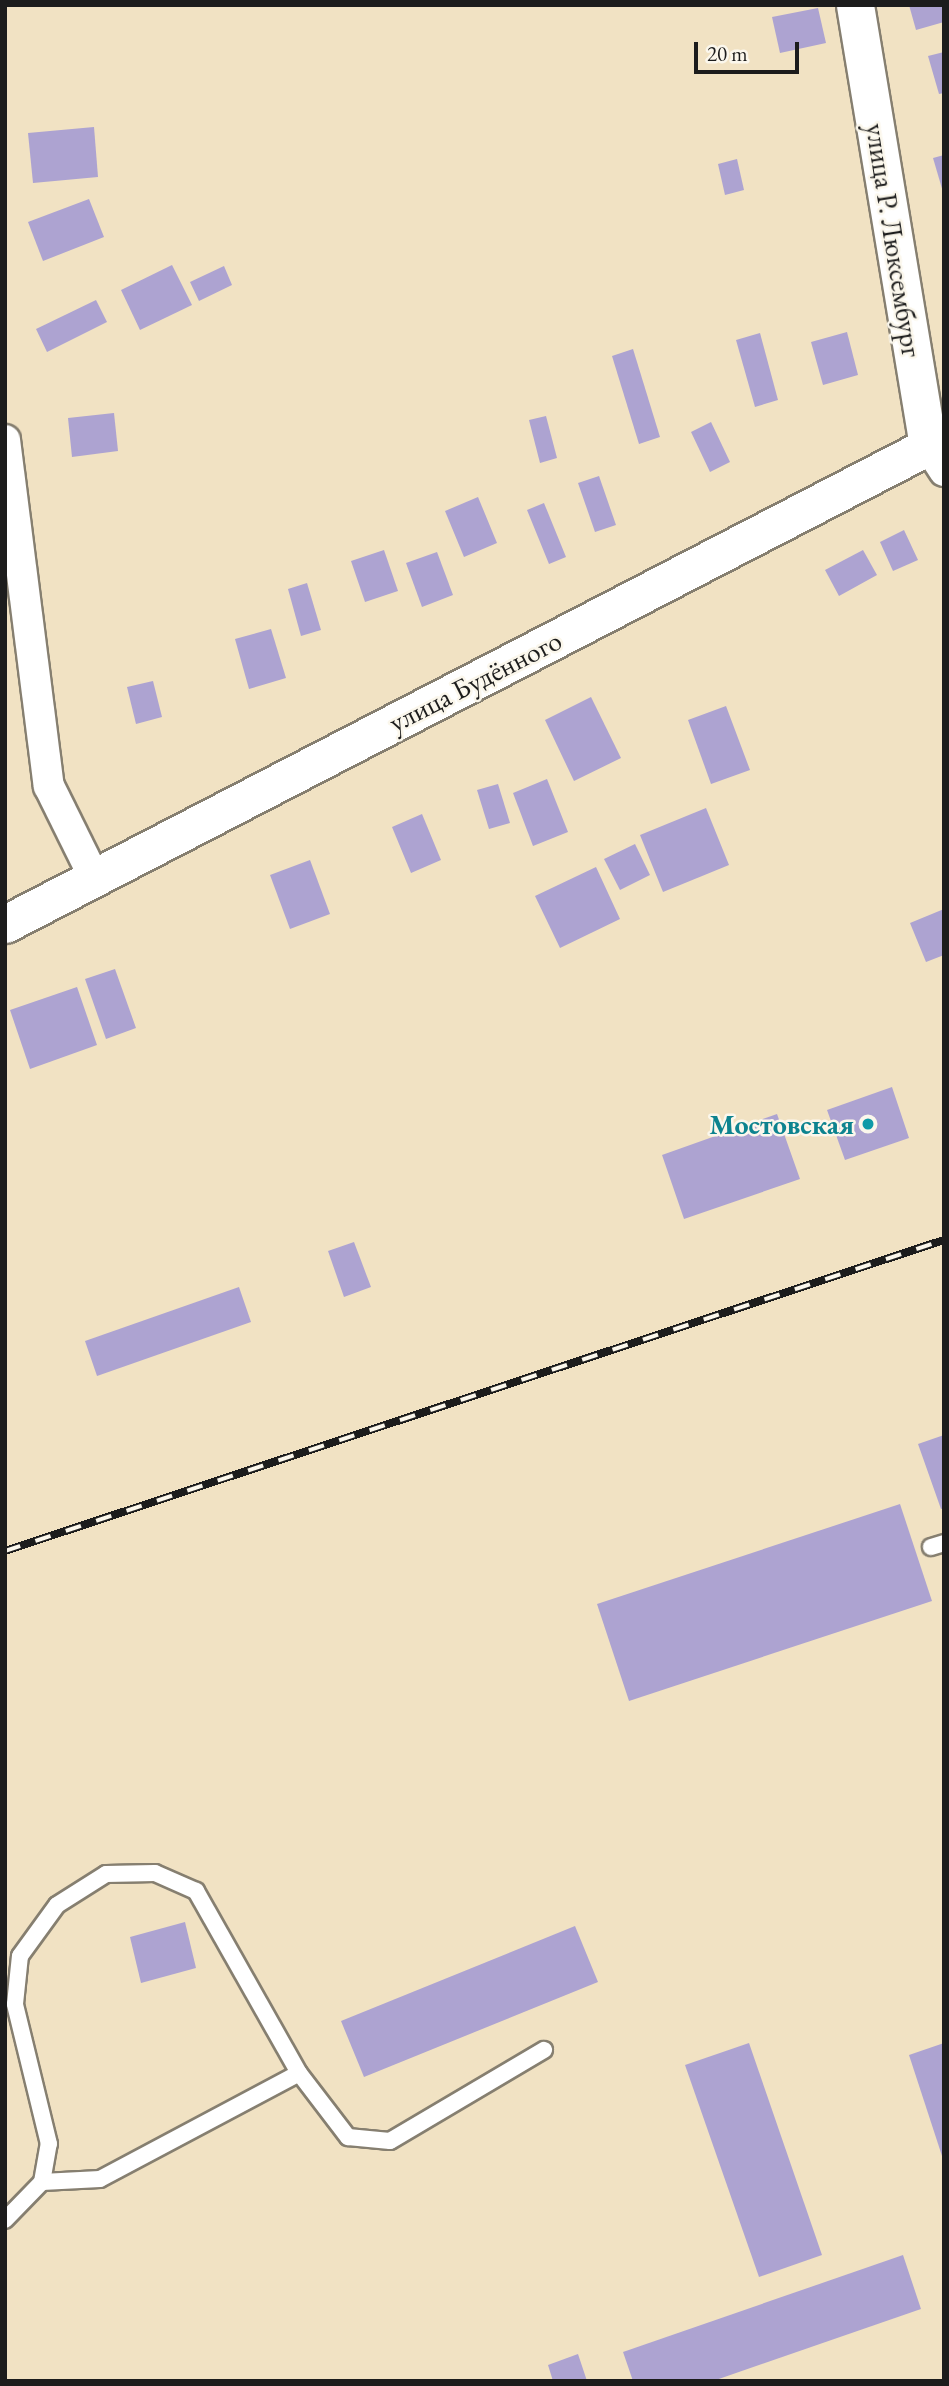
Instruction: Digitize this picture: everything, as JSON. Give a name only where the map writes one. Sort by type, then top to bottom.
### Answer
[{"type":"street","name":"улица Р. Люксембург","points":[[855,5],[939,452]]},
{"type":"street","points":[[5,440],[49,786],[95,879]]},
{"type":"street","name":"улица Будённого","points":[[5,923],[939,452]]},
{"type":"lane","points":[[5,2220],[42,2182],[49,2144],[15,2004],[20,1956],[57,1905],[106,1874],[155,1873],[196,1891],[299,2073],[348,2137],[390,2141],[544,2050]]},
{"type":"lane","points":[[42,2182],[100,2179],[299,2073]]},
{"type":"building","points":[[909,5],[944,5],[944,22],[916,30]]},
{"type":"building","points":[[818,8],[826,43],[780,53],[772,17]]},
{"type":"building","points":[[944,52],[944,93],[939,94],[928,56]]},
{"type":"building","points":[[94,127],[98,177],[33,183],[28,133]]},
{"type":"building","points":[[944,155],[944,192],[943,192],[933,158]]},
{"type":"building","points":[[737,159],[744,190],[725,195],[718,164]]},
{"type":"building","points":[[89,199],[104,237],[43,261],[28,222]]},
{"type":"building","points":[[172,265],[192,305],[140,330],[121,290]]},
{"type":"building","points":[[224,266],[232,285],[199,301],[190,282]]},
{"type":"building","points":[[96,300],[107,322],[47,352],[36,329]]},
{"type":"building","points":[[847,332],[858,375],[823,385],[811,342]]},
{"type":"building","points":[[760,333],[778,400],[755,407],[736,340]]},
{"type":"building","points":[[633,349],[660,437],[639,444],[612,356]]},
{"type":"building","points":[[114,413],[118,451],[72,457],[68,418]]},
{"type":"building","points":[[546,416],[557,458],[540,463],[529,420]]},
{"type":"building","points":[[711,422],[730,462],[710,472],[691,432]]},
{"type":"building","points":[[599,476],[616,525],[595,532],[578,483]]},
{"type":"building","points":[[478,497],[497,543],[464,557],[445,511]]},
{"type":"building","points":[[544,503],[566,557],[549,564],[527,510]]},
{"type":"building","points":[[904,530],[918,560],[893,571],[880,542]]},
{"type":"building","points":[[384,550],[398,591],[365,602],[351,561]]},
{"type":"building","points":[[863,550],[877,575],[839,596],[825,570]]},
{"type":"building","points":[[437,552],[453,595],[422,607],[406,563]]},
{"type":"building","points":[[307,583],[321,630],[301,636],[288,589]]},
{"type":"building","points":[[271,629],[286,678],[249,689],[235,639]]},
{"type":"building","points":[[153,681],[162,717],[136,724],[127,687]]},
{"type":"building","points":[[591,697],[621,758],[574,781],[545,720]]},
{"type":"building","points":[[726,706],[750,770],[711,784],[688,720]]},
{"type":"building","points":[[547,779],[568,832],[533,846],[513,793]]},
{"type":"building","points":[[498,784],[510,823],[489,829],[477,790]]},
{"type":"building","points":[[706,808],[729,865],[663,892],[640,835]]},
{"type":"building","points":[[422,814],[441,860],[411,873],[392,827]]},
{"type":"building","points":[[635,844],[650,875],[620,890],[604,859]]},
{"type":"building","points":[[310,860],[330,914],[290,929],[270,875]]},
{"type":"building","points":[[596,867],[620,919],[560,948],[535,896]]},
{"type":"building","points":[[944,909],[944,955],[926,962],[910,923]]},
{"type":"building","points":[[115,969],[136,1028],[106,1039],[85,979]]},
{"type":"building","points":[[77,987],[97,1045],[30,1069],[10,1010]]},
{"type":"building","name":"Мостовская","points":[[892,1087],[909,1138],[845,1160],[827,1110]]},
{"type":"building","points":[[777,1114],[800,1179],[684,1219],[662,1155]]},
{"type":"building","points":[[354,1242],[371,1287],[344,1297],[328,1251]]},
{"type":"building","points":[[239,1287],[251,1322],[97,1376],[85,1341]]},
{"type":"building","points":[[944,1435],[944,1508],[941,1509],[918,1444]]},
{"type":"building","points":[[900,1504],[932,1601],[629,1701],[597,1604]]},
{"type":"building","points":[[185,1922],[196,1968],[141,1983],[130,1937]]},
{"type":"building","points":[[575,1926],[598,1982],[364,2077],[341,2021]]},
{"type":"building","points":[[749,2043],[822,2255],[759,2277],[685,2065]]},
{"type":"building","points":[[944,2043],[944,2159],[943,2159],[909,2055]]},
{"type":"building","points":[[903,2255],[921,2309],[713,2381],[633,2381],[623,2352]]},
{"type":"building","points":[[578,2354],[587,2381],[553,2381],[548,2365]]},
{"type":"railway","points":[[5,1551],[944,1240]]},
{"type":"place","name":"Мостовская","points":[[868,1124]]}]
